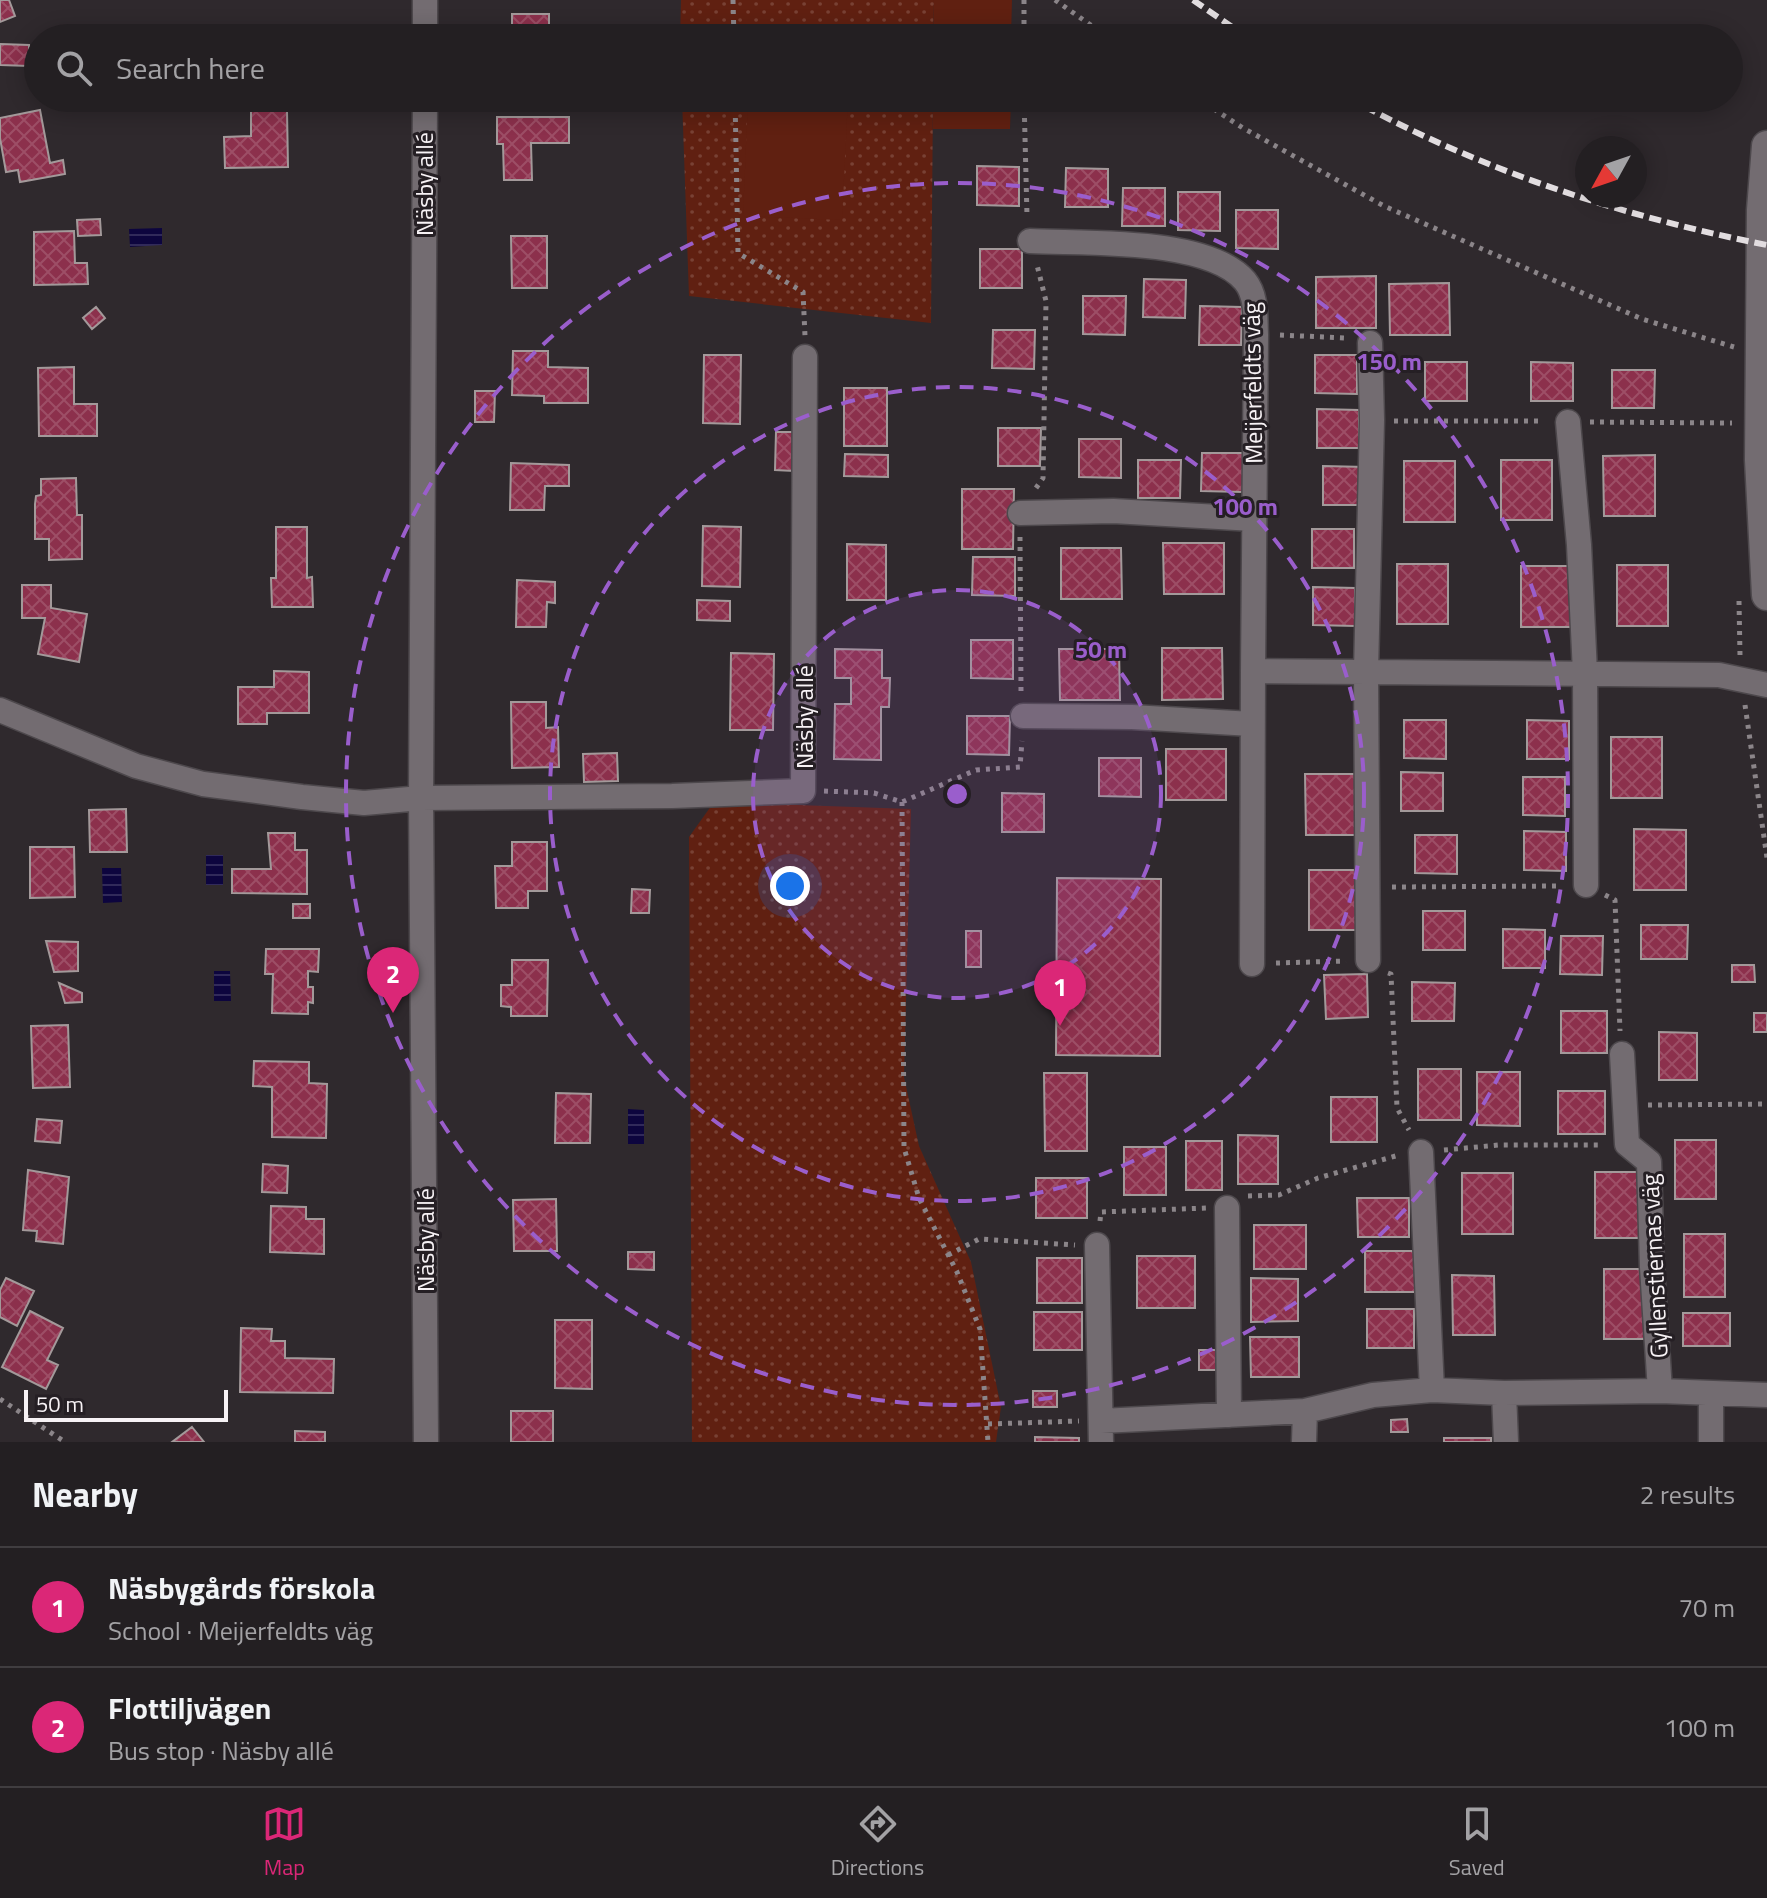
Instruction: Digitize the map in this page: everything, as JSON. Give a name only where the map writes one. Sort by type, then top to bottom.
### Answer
[{"type":"street","points":[[425,0],[425,24]]},
{"type":"street","name":"Näsby allé","points":[[425,112],[421,798],[426,1442]]},
{"type":"street","points":[[1767,146],[1762,210],[1767,595]]},
{"type":"street","name":"Meijerfeldts väg","points":[[1030,241],[1170,247],[1223,264],[1247,283],[1255,302],[1252,964]]},
{"type":"street","points":[[1368,960],[1366,672],[1372,420],[1370,343]]},
{"type":"street","name":"Näsby allé","points":[[421,798],[672,796],[803,791],[805,357]]},
{"type":"street","points":[[1568,422],[1579,545],[1585,673],[1586,885]]},
{"type":"street","points":[[1020,513],[1113,511],[1254,519]]},
{"type":"street","points":[[1253,671],[1719,675],[1767,685]]},
{"type":"street","points":[[0,710],[136,766],[203,784],[364,803],[421,798]]},
{"type":"street","points":[[1023,716],[1132,717],[1252,724]]},
{"type":"street","name":"Gyllenstiernas väg","points":[[1622,1054],[1627,1144],[1649,1162],[1660,1391]]},
{"type":"street","points":[[1421,1152],[1432,1390]]},
{"type":"street","points":[[1227,1208],[1229,1415]]},
{"type":"street","points":[[1097,1245],[1101,1431]]},
{"type":"street","name":"Gyllenstiernas väg","points":[[1101,1431],[1229,1415],[1305,1411],[1373,1395],[1432,1390],[1504,1393],[1660,1391],[1767,1395]]},
{"type":"street","points":[[1504,1393],[1506,1442]]},
{"type":"street","points":[[1711,1394],[1711,1442]]},
{"type":"street","points":[[1304,1442],[1305,1411]]},
{"type":"path","points":[[733,0],[734,24]]},
{"type":"path","points":[[1024,0],[1024,24]]},
{"type":"path","points":[[1055,0],[1089,24]]},
{"type":"path","points":[[735,112],[738,253],[803,292],[805,357]]},
{"type":"path","points":[[803,791],[874,793],[902,802],[976,770],[1020,767],[1023,716],[1019,675],[1020,513],[1043,478],[1046,301],[1030,241],[1025,194],[1024,112]]},
{"type":"path","points":[[1218,112],[1384,206],[1642,319],[1762,355]]},
{"type":"path","points":[[1256,335],[1333,336],[1370,343]]},
{"type":"path","points":[[1372,420],[1516,420]]},
{"type":"path","points":[[1628,423],[1733,423]]},
{"type":"path","points":[[902,802],[904,1148],[919,1198],[980,1329],[988,1442]]},
{"type":"path","points":[[1367,886],[1512,888],[1586,885],[1615,900],[1622,1054]]},
{"type":"path","points":[[1252,964],[1368,960],[1391,974],[1397,1108],[1421,1152]]},
{"type":"path","points":[[1626,1105],[1767,1104]]},
{"type":"path","points":[[948,1255],[979,1239],[1097,1245],[1101,1212],[1227,1208],[1243,1196],[1279,1195],[1318,1178],[1381,1158],[1499,1145],[1627,1144]]},
{"type":"path","points":[[0,1399],[65,1442]]},
{"type":"path","points":[[988,1424],[1101,1431]]},
{"type":"shaded area","points":[[681,0],[934,0],[933,24],[680,24]]},
{"type":"shaded area","points":[[934,0],[1012,0],[1011,24],[933,24]]},
{"type":"shaded area","points":[[682,112],[933,112],[931,323],[689,296]]},
{"type":"shaded area","points":[[747,112],[847,112],[842,220],[743,216]]},
{"type":"shaded area","points":[[933,112],[1011,112],[1010,129],[933,129]]},
{"type":"shaded area","points":[[162,228],[162,245],[130,247],[129,229]]},
{"type":"shaded area","points":[[714,802],[911,809],[904,1077],[919,1146],[971,1262],[1001,1407],[996,1442],[692,1442],[689,837]]},
{"type":"shaded area","points":[[206,855],[223,855],[223,885],[206,885]]},
{"type":"shaded area","points":[[102,868],[121,868],[122,902],[103,903]]},
{"type":"shaded area","points":[[214,971],[230,971],[231,1001],[214,1001]]},
{"type":"shaded area","points":[[628,1109],[644,1110],[644,1144],[628,1144]]},
{"type":"building","points":[[0,0],[9,0],[15,16],[0,22]]},
{"type":"building","points":[[512,14],[549,14],[549,24],[512,24]]},
{"type":"building","points":[[0,44],[24,45],[24,66],[0,65]]},
{"type":"building","points":[[40,112],[50,163],[63,160],[65,174],[20,182],[18,170],[6,172],[0,118]]},
{"type":"building","points":[[251,112],[287,112],[288,167],[225,168],[224,137],[251,136]]},
{"type":"building","points":[[497,117],[569,117],[569,143],[531,143],[532,180],[504,180],[503,144],[497,144]]},
{"type":"building","points":[[977,166],[1019,167],[1019,206],[977,205]]},
{"type":"building","points":[[1066,168],[1108,169],[1108,207],[1065,207]]},
{"type":"building","points":[[1123,188],[1165,188],[1165,226],[1122,226]]},
{"type":"building","points":[[1178,192],[1220,192],[1220,231],[1178,230]]},
{"type":"building","points":[[1236,210],[1278,210],[1278,249],[1236,248]]},
{"type":"building","points":[[100,219],[101,235],[78,236],[77,220]]},
{"type":"building","points":[[74,231],[75,263],[87,263],[88,284],[34,285],[34,232]]},
{"type":"building","points":[[511,236],[547,236],[547,288],[512,288]]},
{"type":"building","points":[[980,249],[1022,249],[1022,288],[980,288]]},
{"type":"building","points":[[1376,276],[1376,328],[1316,328],[1316,277]]},
{"type":"building","points":[[1144,279],[1186,280],[1185,318],[1143,317]]},
{"type":"building","points":[[1449,283],[1450,335],[1390,335],[1389,284]]},
{"type":"building","points":[[1083,296],[1126,296],[1125,335],[1083,334]]},
{"type":"building","points":[[1200,306],[1242,307],[1241,345],[1199,345]]},
{"type":"building","points":[[96,307],[105,318],[92,329],[83,318]]},
{"type":"building","points":[[993,330],[1035,330],[1034,369],[992,368]]},
{"type":"building","points":[[513,351],[548,351],[548,367],[588,368],[588,403],[544,403],[544,396],[512,395]]},
{"type":"building","points":[[704,355],[741,355],[740,424],[703,423]]},
{"type":"building","points":[[1315,355],[1357,355],[1357,394],[1315,393]]},
{"type":"building","points":[[1425,362],[1467,362],[1467,401],[1425,401]]},
{"type":"building","points":[[1531,362],[1573,363],[1573,401],[1531,401]]},
{"type":"building","points":[[74,367],[74,404],[97,404],[97,436],[39,436],[38,368]]},
{"type":"building","points":[[1612,370],[1655,370],[1654,408],[1612,408]]},
{"type":"building","points":[[844,388],[887,388],[887,446],[844,446]]},
{"type":"building","points":[[475,391],[495,391],[494,422],[475,422]]},
{"type":"building","points":[[1317,409],[1359,410],[1359,448],[1317,448]]},
{"type":"building","points":[[998,428],[1041,428],[1040,466],[998,466]]},
{"type":"building","points":[[776,432],[794,432],[794,471],[775,470]]},
{"type":"building","points":[[1079,439],[1121,439],[1121,478],[1079,477]]},
{"type":"building","points":[[1202,453],[1244,453],[1243,492],[1201,491]]},
{"type":"building","points":[[845,454],[888,455],[888,477],[844,476]]},
{"type":"building","points":[[1655,455],[1655,516],[1604,516],[1603,456]]},
{"type":"building","points":[[1138,460],[1181,460],[1180,498],[1138,498]]},
{"type":"building","points":[[1501,460],[1552,460],[1552,520],[1501,520]]},
{"type":"building","points":[[1404,461],[1455,461],[1455,522],[1404,522]]},
{"type":"building","points":[[511,463],[569,465],[569,486],[545,486],[544,510],[510,510]]},
{"type":"building","points":[[1323,466],[1366,467],[1365,505],[1323,505]]},
{"type":"building","points":[[76,478],[77,515],[82,515],[82,559],[49,560],[49,539],[35,539],[35,504],[36,496],[41,495],[41,479]]},
{"type":"building","points":[[962,489],[1014,489],[1013,549],[962,549]]},
{"type":"building","points":[[703,526],[741,527],[740,587],[702,586]]},
{"type":"building","points":[[276,527],[307,527],[307,578],[312,577],[313,607],[272,607],[271,578],[276,578]]},
{"type":"building","points":[[1312,529],[1354,529],[1354,568],[1312,568]]},
{"type":"building","points":[[1163,543],[1224,543],[1224,594],[1164,594]]},
{"type":"building","points":[[847,544],[886,545],[886,600],[847,600]]},
{"type":"building","points":[[1061,548],[1121,548],[1122,599],[1061,599]]},
{"type":"building","points":[[973,557],[1015,557],[1015,596],[972,595]]},
{"type":"building","points":[[1397,564],[1448,564],[1448,624],[1397,624]]},
{"type":"building","points":[[1617,565],[1668,565],[1668,626],[1617,626]]},
{"type":"building","points":[[1521,566],[1572,566],[1572,627],[1521,627]]},
{"type":"building","points":[[517,580],[555,582],[555,603],[547,602],[546,627],[516,627]]},
{"type":"building","points":[[22,585],[51,585],[51,608],[87,614],[79,662],[38,654],[45,618],[22,618]]},
{"type":"building","points":[[1313,587],[1355,588],[1355,626],[1313,625]]},
{"type":"building","points":[[697,600],[730,601],[730,621],[697,620]]},
{"type":"building","points":[[971,640],[1013,640],[1013,679],[971,678]]},
{"type":"building","points":[[1162,648],[1222,648],[1223,699],[1162,700]]},
{"type":"building","points":[[835,649],[882,650],[882,678],[890,678],[889,707],[881,707],[881,760],[834,759],[835,704],[851,704],[851,678],[835,678]]},
{"type":"building","points":[[1059,649],[1119,649],[1120,700],[1060,700]]},
{"type":"building","points":[[731,653],[774,654],[773,730],[730,730]]},
{"type":"building","points":[[274,671],[309,672],[309,713],[267,713],[267,724],[238,724],[238,687],[274,687]]},
{"type":"building","points":[[511,702],[546,702],[546,728],[558,727],[559,767],[512,768]]},
{"type":"building","points":[[967,716],[1010,716],[1009,755],[967,754]]},
{"type":"building","points":[[1404,720],[1446,720],[1446,759],[1404,758]]},
{"type":"building","points":[[1527,720],[1569,721],[1569,759],[1527,759]]},
{"type":"building","points":[[1611,737],[1662,737],[1662,798],[1611,798]]},
{"type":"building","points":[[1166,749],[1226,749],[1226,800],[1166,800]]},
{"type":"building","points":[[617,753],[618,781],[584,782],[583,754]]},
{"type":"building","points":[[1099,758],[1141,758],[1141,797],[1099,796]]},
{"type":"building","points":[[1401,772],[1443,773],[1443,811],[1401,811]]},
{"type":"building","points":[[1305,774],[1357,774],[1357,835],[1306,835]]},
{"type":"building","points":[[1523,777],[1565,777],[1565,816],[1523,815]]},
{"type":"building","points":[[1002,793],[1044,794],[1044,832],[1002,832]]},
{"type":"building","points":[[126,809],[127,852],[90,852],[89,810]]},
{"type":"building","points":[[1634,829],[1686,830],[1686,890],[1634,890]]},
{"type":"building","points":[[1524,831],[1566,832],[1566,871],[1524,870]]},
{"type":"building","points":[[268,833],[295,833],[295,850],[307,850],[307,894],[232,893],[232,869],[271,869]]},
{"type":"building","points":[[1415,835],[1457,835],[1457,874],[1415,873]]},
{"type":"building","points":[[512,842],[547,842],[547,891],[528,891],[528,908],[496,908],[495,866],[512,866]]},
{"type":"building","points":[[30,847],[74,847],[75,897],[30,898]]},
{"type":"building","points":[[1309,870],[1360,870],[1361,930],[1309,930]]},
{"type":"building","points":[[1057,878],[1161,879],[1160,1056],[1056,1055]]},
{"type":"building","points":[[632,889],[650,890],[649,913],[631,913]]},
{"type":"building","points":[[293,904],[310,904],[310,918],[293,918]]},
{"type":"building","points":[[1423,911],[1465,911],[1465,950],[1423,950]]},
{"type":"building","points":[[1641,925],[1688,925],[1687,959],[1641,959]]},
{"type":"building","points":[[1503,929],[1545,930],[1545,968],[1503,968]]},
{"type":"building","points":[[966,931],[981,931],[981,967],[966,967]]},
{"type":"building","points":[[1561,936],[1603,936],[1602,975],[1560,974]]},
{"type":"building","points":[[46,941],[78,942],[78,971],[54,972]]},
{"type":"building","points":[[266,949],[319,949],[318,972],[308,971],[308,987],[313,987],[313,1003],[308,1002],[308,1014],[272,1013],[273,974],[265,974]]},
{"type":"building","points":[[512,960],[548,960],[547,1016],[511,1016],[511,1007],[501,1006],[501,985],[512,985]]},
{"type":"building","points":[[1732,965],[1754,965],[1755,982],[1732,982]]},
{"type":"building","points":[[1367,974],[1368,1017],[1326,1019],[1324,975]]},
{"type":"building","points":[[1412,982],[1455,983],[1454,1021],[1412,1021]]},
{"type":"building","points":[[59,983],[82,993],[82,1002],[65,1003]]},
{"type":"building","points":[[1561,1011],[1607,1011],[1607,1053],[1561,1053]]},
{"type":"building","points":[[1754,1013],[1767,1013],[1767,1032],[1754,1032]]},
{"type":"building","points":[[68,1025],[70,1087],[33,1088],[31,1026]]},
{"type":"building","points":[[1659,1032],[1697,1033],[1697,1080],[1659,1080]]},
{"type":"building","points":[[254,1061],[309,1062],[309,1083],[327,1084],[326,1138],[272,1137],[272,1087],[253,1086]]},
{"type":"building","points":[[1418,1069],[1461,1069],[1461,1120],[1418,1120]]},
{"type":"building","points":[[1477,1072],[1520,1072],[1520,1126],[1477,1125]]},
{"type":"building","points":[[1044,1073],[1087,1073],[1087,1151],[1045,1151]]},
{"type":"building","points":[[1558,1091],[1605,1091],[1605,1134],[1558,1134]]},
{"type":"building","points":[[556,1093],[591,1094],[590,1143],[555,1143]]},
{"type":"building","points":[[1331,1097],[1377,1097],[1377,1142],[1331,1142]]},
{"type":"building","points":[[37,1119],[62,1121],[60,1143],[35,1141]]},
{"type":"building","points":[[1238,1135],[1278,1136],[1278,1184],[1238,1184]]},
{"type":"building","points":[[1675,1140],[1716,1140],[1716,1199],[1675,1199]]},
{"type":"building","points":[[1186,1141],[1222,1141],[1222,1190],[1186,1190]]},
{"type":"building","points":[[1124,1147],[1166,1147],[1166,1195],[1124,1195]]},
{"type":"building","points":[[263,1164],[288,1166],[287,1193],[262,1192]]},
{"type":"building","points":[[28,1170],[69,1177],[63,1244],[36,1241],[37,1231],[23,1230]]},
{"type":"building","points":[[1595,1172],[1639,1172],[1639,1238],[1595,1238]]},
{"type":"building","points":[[1462,1173],[1513,1173],[1513,1234],[1462,1234]]},
{"type":"building","points":[[1036,1178],[1087,1178],[1087,1218],[1036,1218]]},
{"type":"building","points":[[1357,1198],[1409,1198],[1409,1237],[1358,1237]]},
{"type":"building","points":[[556,1199],[557,1251],[514,1251],[513,1200]]},
{"type":"building","points":[[271,1206],[306,1207],[306,1219],[324,1219],[324,1254],[270,1252]]},
{"type":"building","points":[[1254,1225],[1306,1225],[1306,1269],[1254,1269]]},
{"type":"building","points":[[1684,1234],[1725,1234],[1725,1297],[1684,1297]]},
{"type":"building","points":[[1365,1251],[1415,1251],[1415,1292],[1365,1292]]},
{"type":"building","points":[[628,1252],[654,1252],[654,1270],[628,1269]]},
{"type":"building","points":[[1137,1256],[1195,1256],[1195,1308],[1137,1308]]},
{"type":"building","points":[[1037,1258],[1082,1258],[1082,1303],[1037,1303]]},
{"type":"building","points":[[1604,1269],[1648,1269],[1648,1339],[1604,1339]]},
{"type":"building","points":[[1452,1275],[1494,1276],[1495,1335],[1453,1335]]},
{"type":"building","points":[[6,1278],[34,1291],[17,1326],[0,1317],[0,1290]]},
{"type":"building","points":[[1251,1278],[1298,1279],[1298,1321],[1251,1322]]},
{"type":"building","points":[[1367,1309],[1414,1309],[1414,1348],[1367,1348]]},
{"type":"building","points":[[30,1311],[63,1328],[47,1360],[58,1365],[46,1389],[2,1367]]},
{"type":"building","points":[[1034,1312],[1082,1312],[1082,1350],[1034,1350]]},
{"type":"building","points":[[1683,1313],[1730,1313],[1730,1346],[1683,1346]]},
{"type":"building","points":[[555,1320],[592,1320],[592,1389],[555,1388]]},
{"type":"building","points":[[241,1328],[272,1329],[271,1341],[285,1341],[285,1358],[334,1359],[333,1393],[240,1392]]},
{"type":"building","points":[[1250,1337],[1299,1337],[1299,1377],[1251,1377]]},
{"type":"building","points":[[1199,1350],[1216,1350],[1216,1370],[1199,1370]]},
{"type":"building","points":[[1033,1391],[1057,1391],[1057,1407],[1033,1407]]},
{"type":"building","points":[[511,1411],[553,1411],[553,1442],[511,1442]]},
{"type":"building","points":[[1407,1419],[1408,1432],[1391,1432],[1391,1420]]},
{"type":"building","points":[[192,1427],[204,1442],[172,1442]]},
{"type":"building","points":[[295,1431],[325,1432],[325,1442],[295,1442]]},
{"type":"building","points":[[1035,1437],[1079,1438],[1079,1442],[1035,1442]]},
{"type":"building","points":[[1444,1438],[1491,1438],[1491,1442],[1444,1442]]},
{"type":"railway","points":[[1193,0],[1228,24]]},
{"type":"railway","points":[[1376,112],[1449,147],[1552,188],[1658,220],[1767,245]]},
{"type":"place","name":"Flottiljvägen","points":[[393,1013]]},
{"type":"place","name":"Näsbygårds förskola","points":[[1060,1026]]}]
